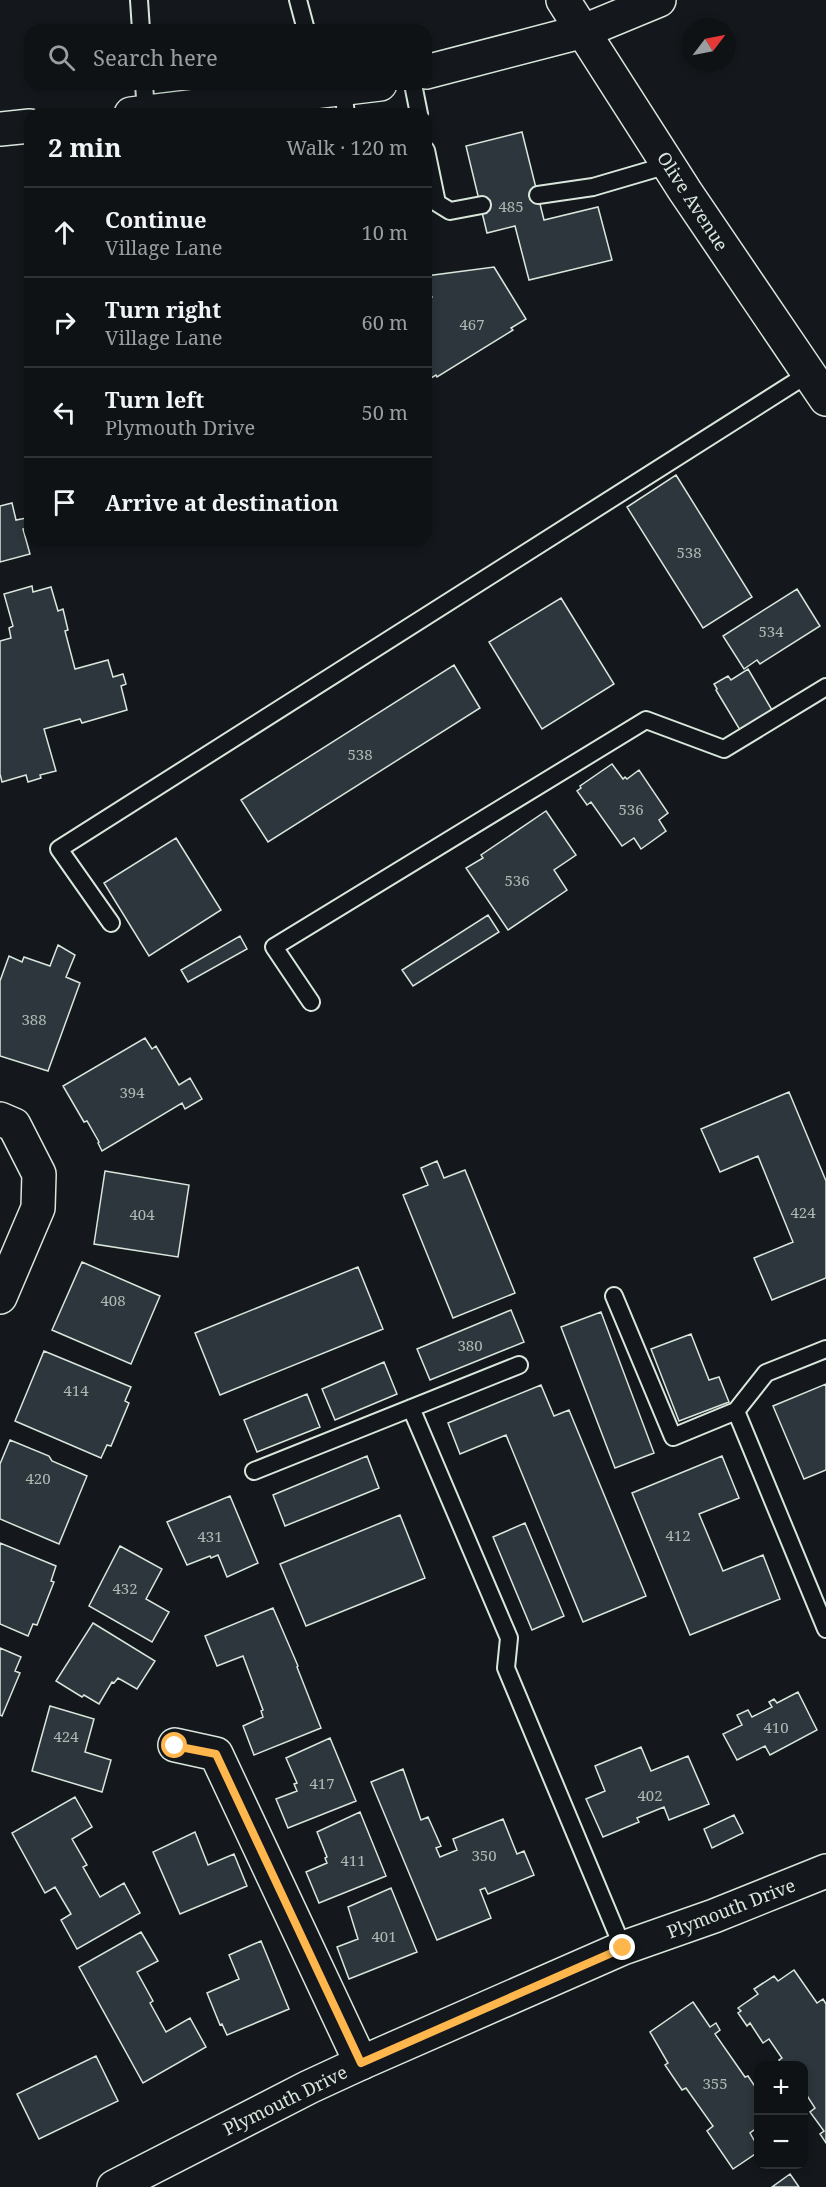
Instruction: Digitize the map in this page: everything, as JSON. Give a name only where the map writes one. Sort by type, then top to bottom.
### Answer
[{"type":"street","name":"Olive Avenue","points":[[563,0],[668,165],[821,391]]},
{"type":"street","points":[[432,70],[584,32],[658,0]]},
{"type":"street","points":[[140,103],[333,95],[354,90]]},
{"type":"street","points":[[0,129],[24,127]]},
{"type":"street","points":[[0,1119],[14,1125],[39,1174],[38,1208],[0,1297]]},
{"type":"street","points":[[175,1746],[216,1754],[361,2063]]},
{"type":"street","name":"Plymouth Drive","points":[[114,2187],[309,2087],[361,2063],[623,1948],[714,1916],[826,1871]]},
{"type":"lane","points":[[139,0],[141,24]]},
{"type":"lane","points":[[298,0],[304,24]]},
{"type":"lane","points":[[414,90],[418,108]]},
{"type":"lane","points":[[538,195],[593,187],[668,165]]},
{"type":"lane","points":[[432,179],[437,203],[450,211],[482,205]]},
{"type":"lane","points":[[111,923],[59,849],[821,391]]},
{"type":"lane","points":[[311,1002],[274,947],[419,857],[646,720],[724,749],[826,687]]},
{"type":"lane","points":[[614,1296],[673,1437],[736,1411],[766,1373],[826,1349]]},
{"type":"lane","points":[[254,1471],[519,1365]]},
{"type":"lane","points":[[411,1408],[509,1638],[506,1668],[623,1948]]},
{"type":"lane","points":[[736,1411],[826,1629]]},
{"type":"building","points":[[522,132],[544,220],[598,207],[612,260],[529,280],[515,226],[487,233],[466,146]]},
{"type":"building","points":[[494,267],[526,319],[511,328],[513,330],[437,377],[436,375],[432,377],[432,275]]},
{"type":"building","points":[[676,475],[752,597],[703,628],[627,507]]},
{"type":"building","points":[[12,503],[16,520],[24,518],[24,546],[28,546],[30,554],[0,562],[0,506]]},
{"type":"building","points":[[32,586],[33,592],[51,587],[58,611],[63,609],[68,630],[65,631],[75,669],[108,660],[113,677],[123,674],[126,684],[121,686],[127,710],[82,723],[80,719],[44,729],[56,771],[40,775],[41,778],[28,782],[26,775],[2,782],[0,774],[0,641],[11,638],[9,628],[13,626],[4,594]]},
{"type":"building","points":[[797,589],[820,626],[760,664],[757,660],[744,669],[723,636]]},
{"type":"building","points":[[561,598],[614,684],[542,729],[489,642]]},
{"type":"building","points":[[454,665],[480,708],[268,842],[241,800]]},
{"type":"building","points":[[748,669],[772,710],[740,730],[714,684],[728,676],[731,680]]},
{"type":"building","points":[[612,764],[623,779],[625,777],[627,779],[639,770],[668,813],[659,820],[666,831],[641,849],[634,838],[622,846],[591,802],[587,805],[577,791],[581,788],[580,786]]},
{"type":"building","points":[[546,811],[576,855],[554,870],[567,890],[508,930],[466,868],[483,858],[481,855]]},
{"type":"building","points":[[176,838],[221,910],[149,956],[104,883]]},
{"type":"building","points":[[488,915],[499,932],[413,986],[402,970]]},
{"type":"building","points":[[240,936],[247,949],[188,982],[181,970]]},
{"type":"building","points":[[58,945],[75,955],[66,977],[80,983],[48,1071],[0,1056],[0,981],[9,956],[22,962],[24,957],[50,966]]},
{"type":"building","points":[[145,1038],[152,1049],[156,1046],[179,1085],[190,1078],[202,1099],[185,1109],[182,1103],[102,1151],[87,1121],[84,1122],[63,1086]]},
{"type":"building","points":[[789,1092],[826,1181],[826,1278],[772,1300],[754,1258],[793,1242],[758,1156],[720,1172],[701,1129]]},
{"type":"building","points":[[437,1161],[444,1178],[465,1170],[515,1293],[453,1318],[403,1195],[428,1185],[421,1168]]},
{"type":"building","points":[[105,1171],[189,1185],[178,1257],[94,1244]]},
{"type":"building","points":[[82,1262],[160,1296],[131,1364],[52,1330]]},
{"type":"building","points":[[358,1267],[383,1329],[220,1395],[195,1333]]},
{"type":"building","points":[[511,1310],[524,1342],[430,1380],[417,1349]]},
{"type":"building","points":[[601,1312],[654,1453],[615,1468],[561,1327]]},
{"type":"building","points":[[691,1334],[709,1380],[719,1377],[729,1402],[679,1421],[651,1349]]},
{"type":"building","points":[[44,1351],[131,1387],[125,1401],[129,1403],[111,1446],[107,1445],[101,1458],[15,1421]]},
{"type":"building","points":[[384,1362],[397,1394],[335,1420],[322,1389]]},
{"type":"building","points":[[826,1384],[826,1470],[804,1479],[773,1406]]},
{"type":"building","points":[[541,1385],[554,1416],[569,1410],[646,1596],[583,1622],[506,1435],[460,1454],[448,1423]]},
{"type":"building","points":[[307,1394],[320,1427],[257,1452],[244,1420]]},
{"type":"building","points":[[10,1440],[49,1456],[52,1461],[87,1476],[59,1544],[0,1519],[0,1464]]},
{"type":"building","points":[[367,1456],[379,1488],[285,1526],[273,1495]]},
{"type":"building","points":[[722,1456],[739,1498],[699,1514],[723,1571],[763,1555],[780,1599],[690,1635],[632,1493]]},
{"type":"building","points":[[230,1496],[258,1563],[227,1577],[218,1555],[187,1565],[167,1522]]},
{"type":"building","points":[[400,1515],[425,1578],[306,1626],[280,1564]]},
{"type":"building","points":[[525,1523],[564,1616],[532,1630],[493,1537]]},
{"type":"building","points":[[0,1543],[56,1566],[51,1581],[54,1582],[37,1625],[33,1624],[28,1636],[0,1624]]},
{"type":"building","points":[[120,1546],[162,1569],[146,1599],[169,1612],[152,1642],[89,1606]]},
{"type":"building","points":[[273,1608],[321,1728],[254,1755],[243,1726],[263,1717],[261,1711],[263,1710],[243,1656],[217,1666],[205,1636]]},
{"type":"building","points":[[93,1623],[155,1661],[137,1689],[118,1678],[114,1683],[112,1682],[99,1704],[84,1695],[82,1697],[56,1681]]},
{"type":"building","points":[[0,1648],[21,1657],[15,1671],[20,1673],[2,1716],[0,1715]]},
{"type":"building","points":[[798,1692],[817,1730],[770,1755],[765,1746],[737,1760],[723,1734],[742,1725],[737,1715],[748,1710],[752,1717],[772,1707],[769,1702],[774,1699],[777,1703]]},
{"type":"building","points":[[50,1706],[94,1719],[85,1752],[111,1760],[102,1792],[32,1771]]},
{"type":"building","points":[[330,1738],[356,1801],[288,1828],[276,1799],[297,1791],[294,1784],[297,1783],[286,1758]]},
{"type":"building","points":[[641,1747],[651,1771],[688,1756],[709,1804],[669,1820],[664,1807],[637,1818],[639,1822],[603,1837],[586,1799],[605,1791],[595,1766]]},
{"type":"building","points":[[403,1769],[421,1820],[428,1817],[441,1846],[436,1848],[440,1857],[457,1850],[453,1839],[503,1819],[517,1854],[524,1851],[534,1875],[488,1894],[485,1888],[480,1890],[491,1918],[437,1940],[371,1782]]},
{"type":"building","points":[[75,1797],[92,1827],[72,1839],[87,1865],[83,1867],[100,1897],[124,1883],[140,1913],[77,1949],[61,1920],[71,1914],[55,1887],[45,1893],[12,1833]]},
{"type":"building","points":[[360,1812],[386,1876],[319,1903],[306,1872],[327,1863],[325,1858],[327,1857],[317,1832]]},
{"type":"building","points":[[734,1815],[743,1833],[712,1848],[704,1829]]},
{"type":"building","points":[[195,1832],[208,1865],[234,1854],[247,1886],[180,1914],[153,1852]]},
{"type":"building","points":[[391,1888],[417,1952],[349,1979],[337,1947],[358,1939],[348,1907]]},
{"type":"building","points":[[141,1932],[158,1961],[137,1972],[166,2032],[190,2018],[206,2047],[143,2083],[79,1967]]},
{"type":"building","points":[[261,1941],[289,2009],[227,2035],[222,2024],[220,2025],[207,1993],[239,1979],[229,1955]]},
{"type":"building","points":[[794,1970],[817,2003],[823,1999],[826,2004],[826,2143],[820,2134],[824,2131],[810,2112],[815,2108],[808,2097],[808,2061],[780,2061],[782,2058],[769,2039],[763,2043],[750,2023],[747,2026],[738,2013],[741,2011],[738,2008],[758,1994],[754,1989],[774,1976],[778,1981]]},
{"type":"building","points":[[693,2002],[710,2027],[716,2023],[720,2030],[715,2034],[745,2077],[748,2076],[754,2085],[754,2130],[750,2133],[754,2140],[754,2155],[733,2169],[707,2131],[713,2126],[686,2088],[682,2090],[665,2065],[668,2063],[650,2032]]},
{"type":"building","points":[[96,2056],[118,2101],[39,2139],[17,2094]]},
{"type":"building","points":[[790,2174],[799,2187],[772,2187]]},
{"type":"route","points":[[175,1746],[216,1754],[361,2063],[623,1948]]}]
